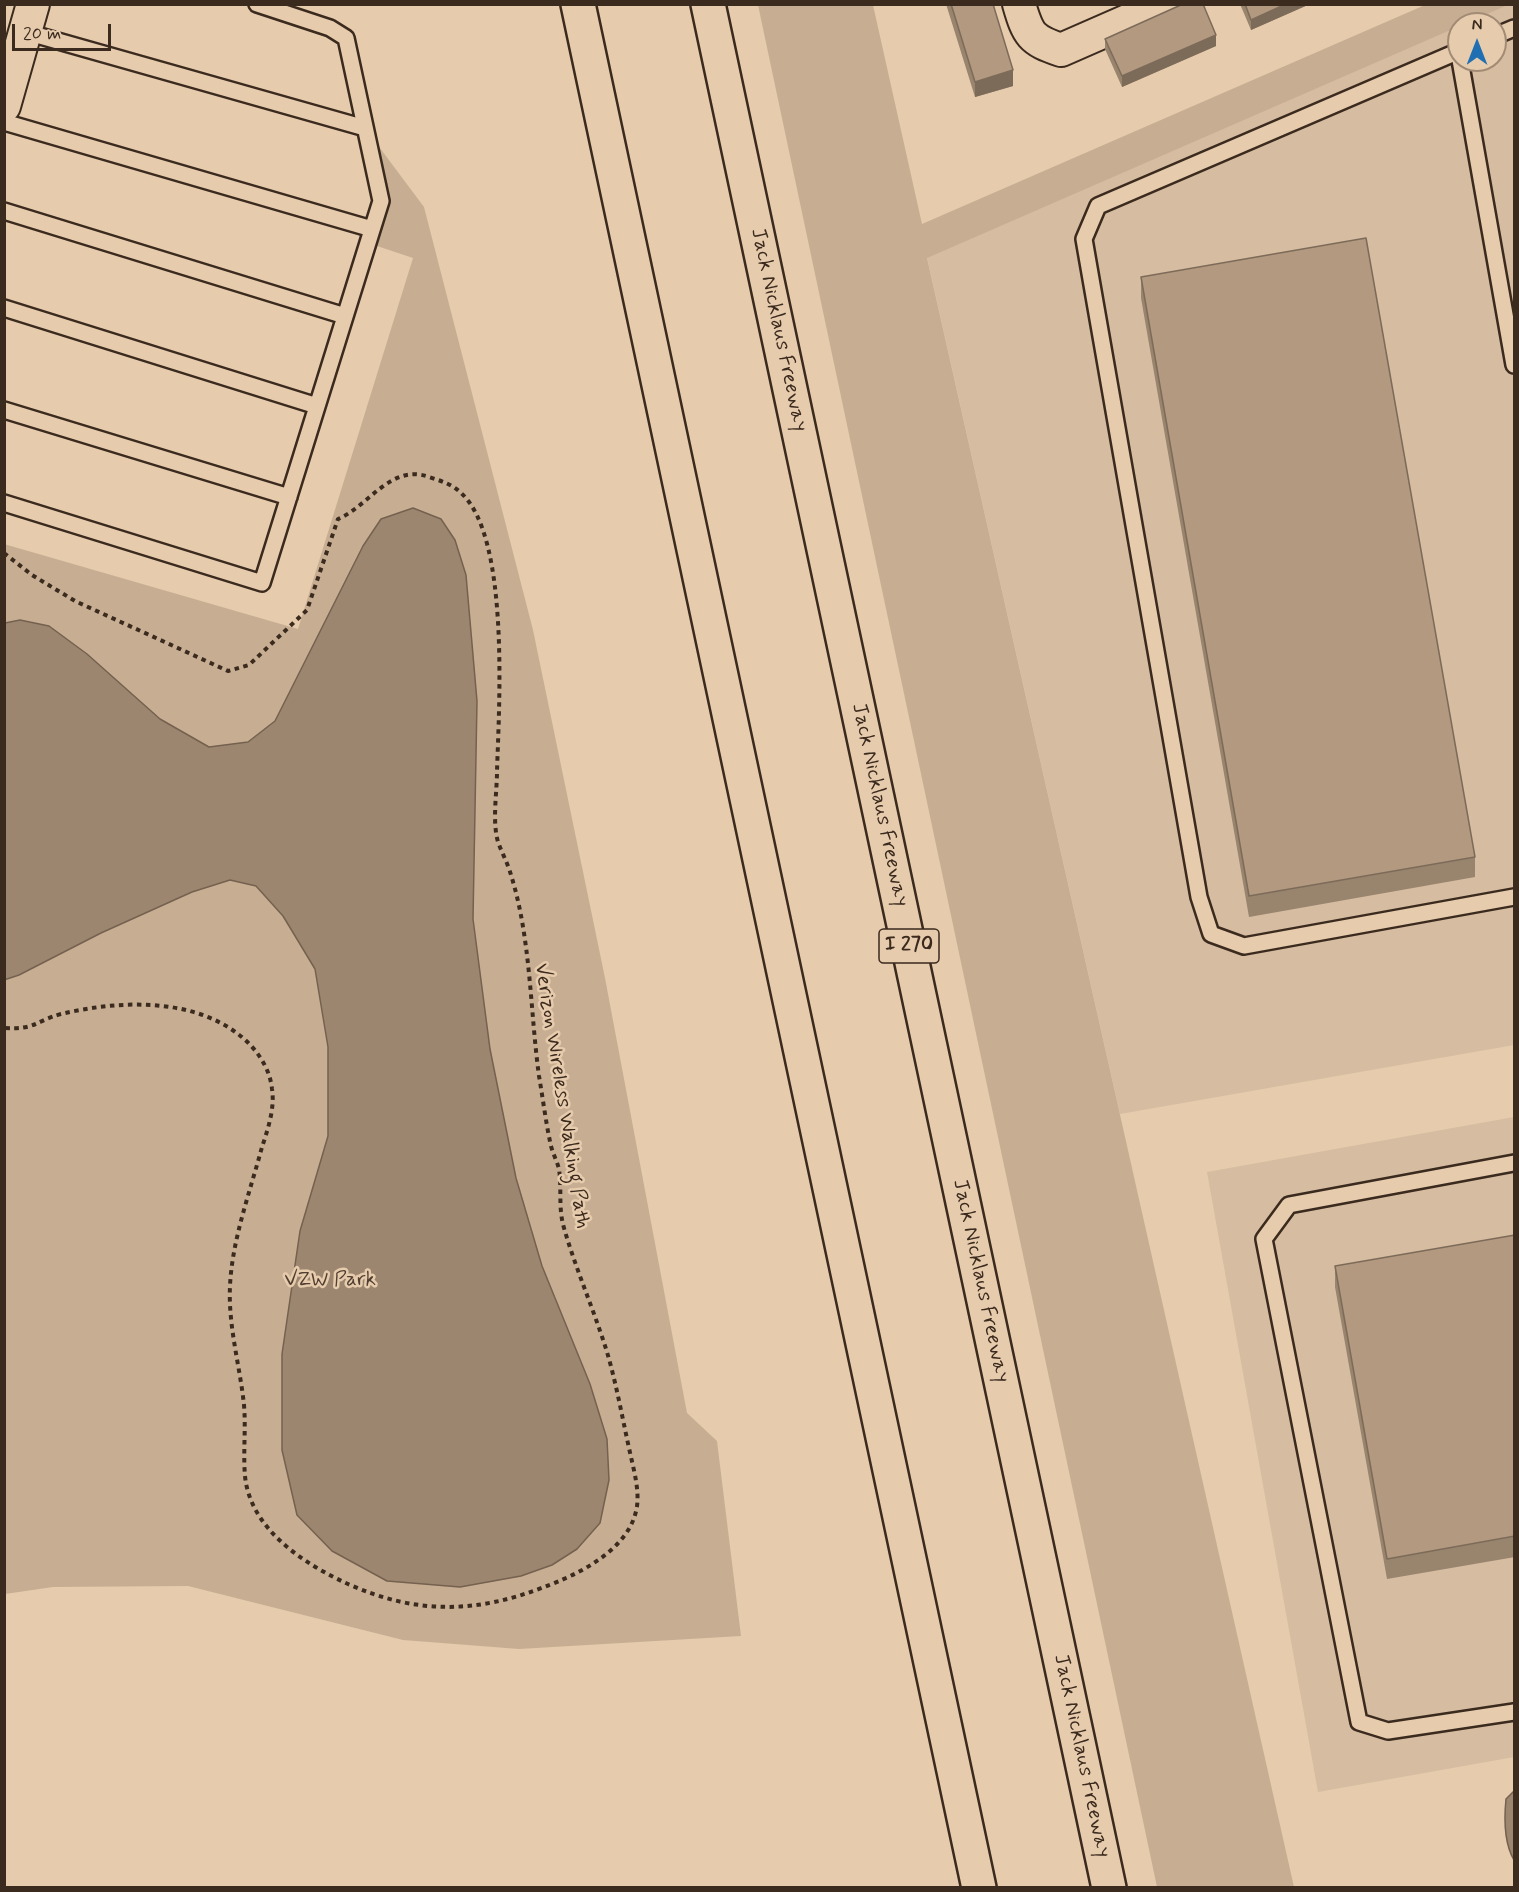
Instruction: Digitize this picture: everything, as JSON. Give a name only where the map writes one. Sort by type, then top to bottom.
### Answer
[{"type":"highway","points":[[579,4],[979,1887]]},
{"type":"highway","name":"Jack Nicklaus Freeway","points":[[708,4],[1109,1887]]},
{"type":"street","points":[[1019,4],[1026,30],[1038,42],[1061,50],[1166,4]]},
{"type":"street","points":[[4,106],[29,18]]},
{"type":"lane","points":[[4,503],[262,583],[381,201],[346,38],[330,28],[257,4]]},
{"type":"lane","points":[[29,18],[365,128]]},
{"type":"lane","points":[[1447,60],[1098,206],[1084,239],[1199,897],[1211,934],[1244,946],[1515,897]]},
{"type":"lane","points":[[1462,72],[1515,366]]},
{"type":"lane","points":[[4,122],[372,229]]},
{"type":"lane","points":[[4,211],[345,316]]},
{"type":"lane","points":[[4,308],[317,406]]},
{"type":"lane","points":[[4,410],[289,497]]},
{"type":"lane","points":[[1515,1163],[1289,1205],[1264,1239],[1359,1722],[1388,1731],[1515,1712]]},
{"type":"path","name":"Verizon Wireless Walking Path","points":[[4,553],[32,575],[75,601],[228,671],[249,665],[307,610],[338,519],[347,516],[386,484],[400,475],[417,472],[455,487],[473,505],[493,571],[500,636],[496,835],[512,877],[523,936],[539,1074],[551,1145],[560,1172],[560,1214],[607,1353],[637,1479],[637,1511],[623,1537],[597,1560],[543,1588],[461,1608],[409,1605],[384,1597],[344,1582],[288,1548],[274,1535],[254,1507],[245,1480],[244,1408],[230,1303],[230,1280],[237,1243],[270,1119],[272,1085],[264,1062],[240,1035],[224,1024],[202,1013],[159,1006],[125,1005],[57,1015],[30,1028],[4,1028]]},
{"type":"shaded area","points":[[1514,5],[1514,1045],[1120,1114],[927,257],[1447,31],[1447,72],[1507,72],[1507,12],[1491,12]]},
{"type":"shaded area","points":[[413,508],[441,519],[455,540],[466,575],[477,701],[473,919],[490,1049],[516,1178],[542,1266],[590,1384],[607,1439],[609,1480],[600,1523],[577,1549],[552,1565],[521,1576],[460,1587],[387,1581],[332,1551],[297,1515],[282,1450],[282,1354],[300,1231],[328,1136],[328,1047],[315,969],[283,916],[256,886],[230,880],[192,892],[101,933],[19,975],[4,980],[5,623],[20,620],[49,626],[87,654],[160,719],[209,747],[248,742],[275,721],[363,546],[381,519]]},
{"type":"shaded area","points":[[1514,1117],[1514,1757],[1318,1792],[1207,1172]]},
{"type":"shaded area","points":[[1514,1791],[1514,1860],[1507,1839],[1505,1815],[1506,1799]]},
{"type":"green space","points":[[758,5],[873,5],[922,224],[1425,5],[1508,5],[1492,12],[1447,12],[1447,32],[927,258],[1294,1887],[1157,1887]]},
{"type":"green space","name":"VZW Park","points":[[365,128],[424,207],[533,630],[605,978],[687,1413],[717,1441],[741,1636],[519,1649],[403,1640],[188,1586],[53,1587],[5,1594],[4,544],[298,629],[413,258],[368,243],[381,201]]},
{"type":"building","points":[[951,4],[993,4],[1013,70],[975,82]]},
{"type":"building","points":[[1183,4],[1203,4],[1216,35],[1122,76],[1105,39]]},
{"type":"building","points":[[1245,4],[1286,4],[1251,20]]},
{"type":"building","points":[[1366,238],[1475,857],[1249,896],[1141,277]]},
{"type":"building","points":[[1515,1235],[1515,1536],[1387,1559],[1335,1266]]}]
